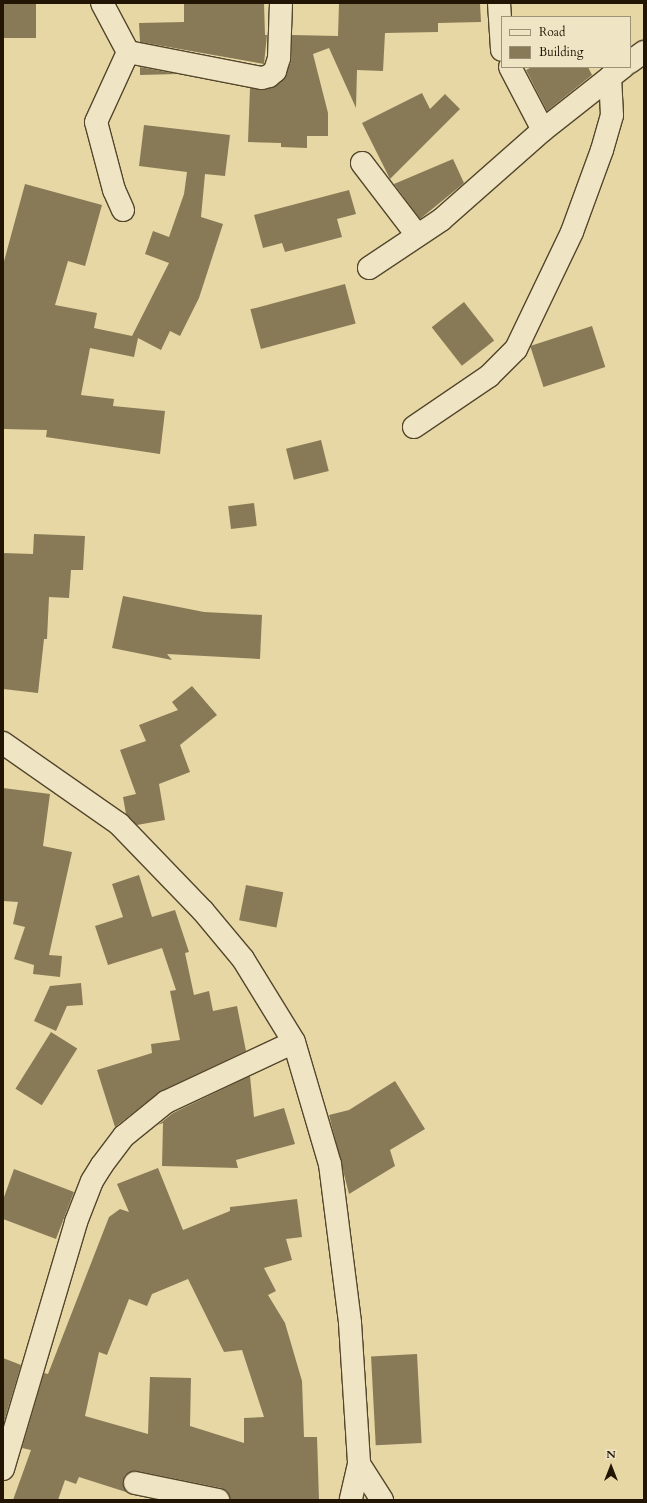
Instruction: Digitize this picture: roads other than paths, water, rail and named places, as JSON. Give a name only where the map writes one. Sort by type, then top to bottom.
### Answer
[{"type":"street","points":[[102,3],[128,52]]},
{"type":"street","points":[[128,52],[269,76],[275,71],[279,58],[281,3]]},
{"type":"street","points":[[498,3],[501,38]]},
{"type":"street","points":[[123,210],[114,190],[96,122],[128,52]]},
{"type":"street","points":[[631,61],[644,52]]},
{"type":"street","points":[[511,68],[542,130]]},
{"type":"street","points":[[369,268],[477,191],[542,130],[617,72]]},
{"type":"street","points":[[414,427],[489,376],[516,349],[569,238],[602,150],[612,115],[617,72]]},
{"type":"street","points":[[362,163],[417,235]]},
{"type":"street","points":[[3,742],[119,824],[203,911],[243,959],[294,1042],[330,1164],[350,1323],[359,1464],[351,1500]]},
{"type":"street","points":[[3,1469],[76,1222],[92,1181],[102,1165],[124,1136],[166,1102],[294,1042]]},
{"type":"street","points":[[359,1464],[382,1500]]},
{"type":"street","points":[[135,1483],[218,1500]]}]
